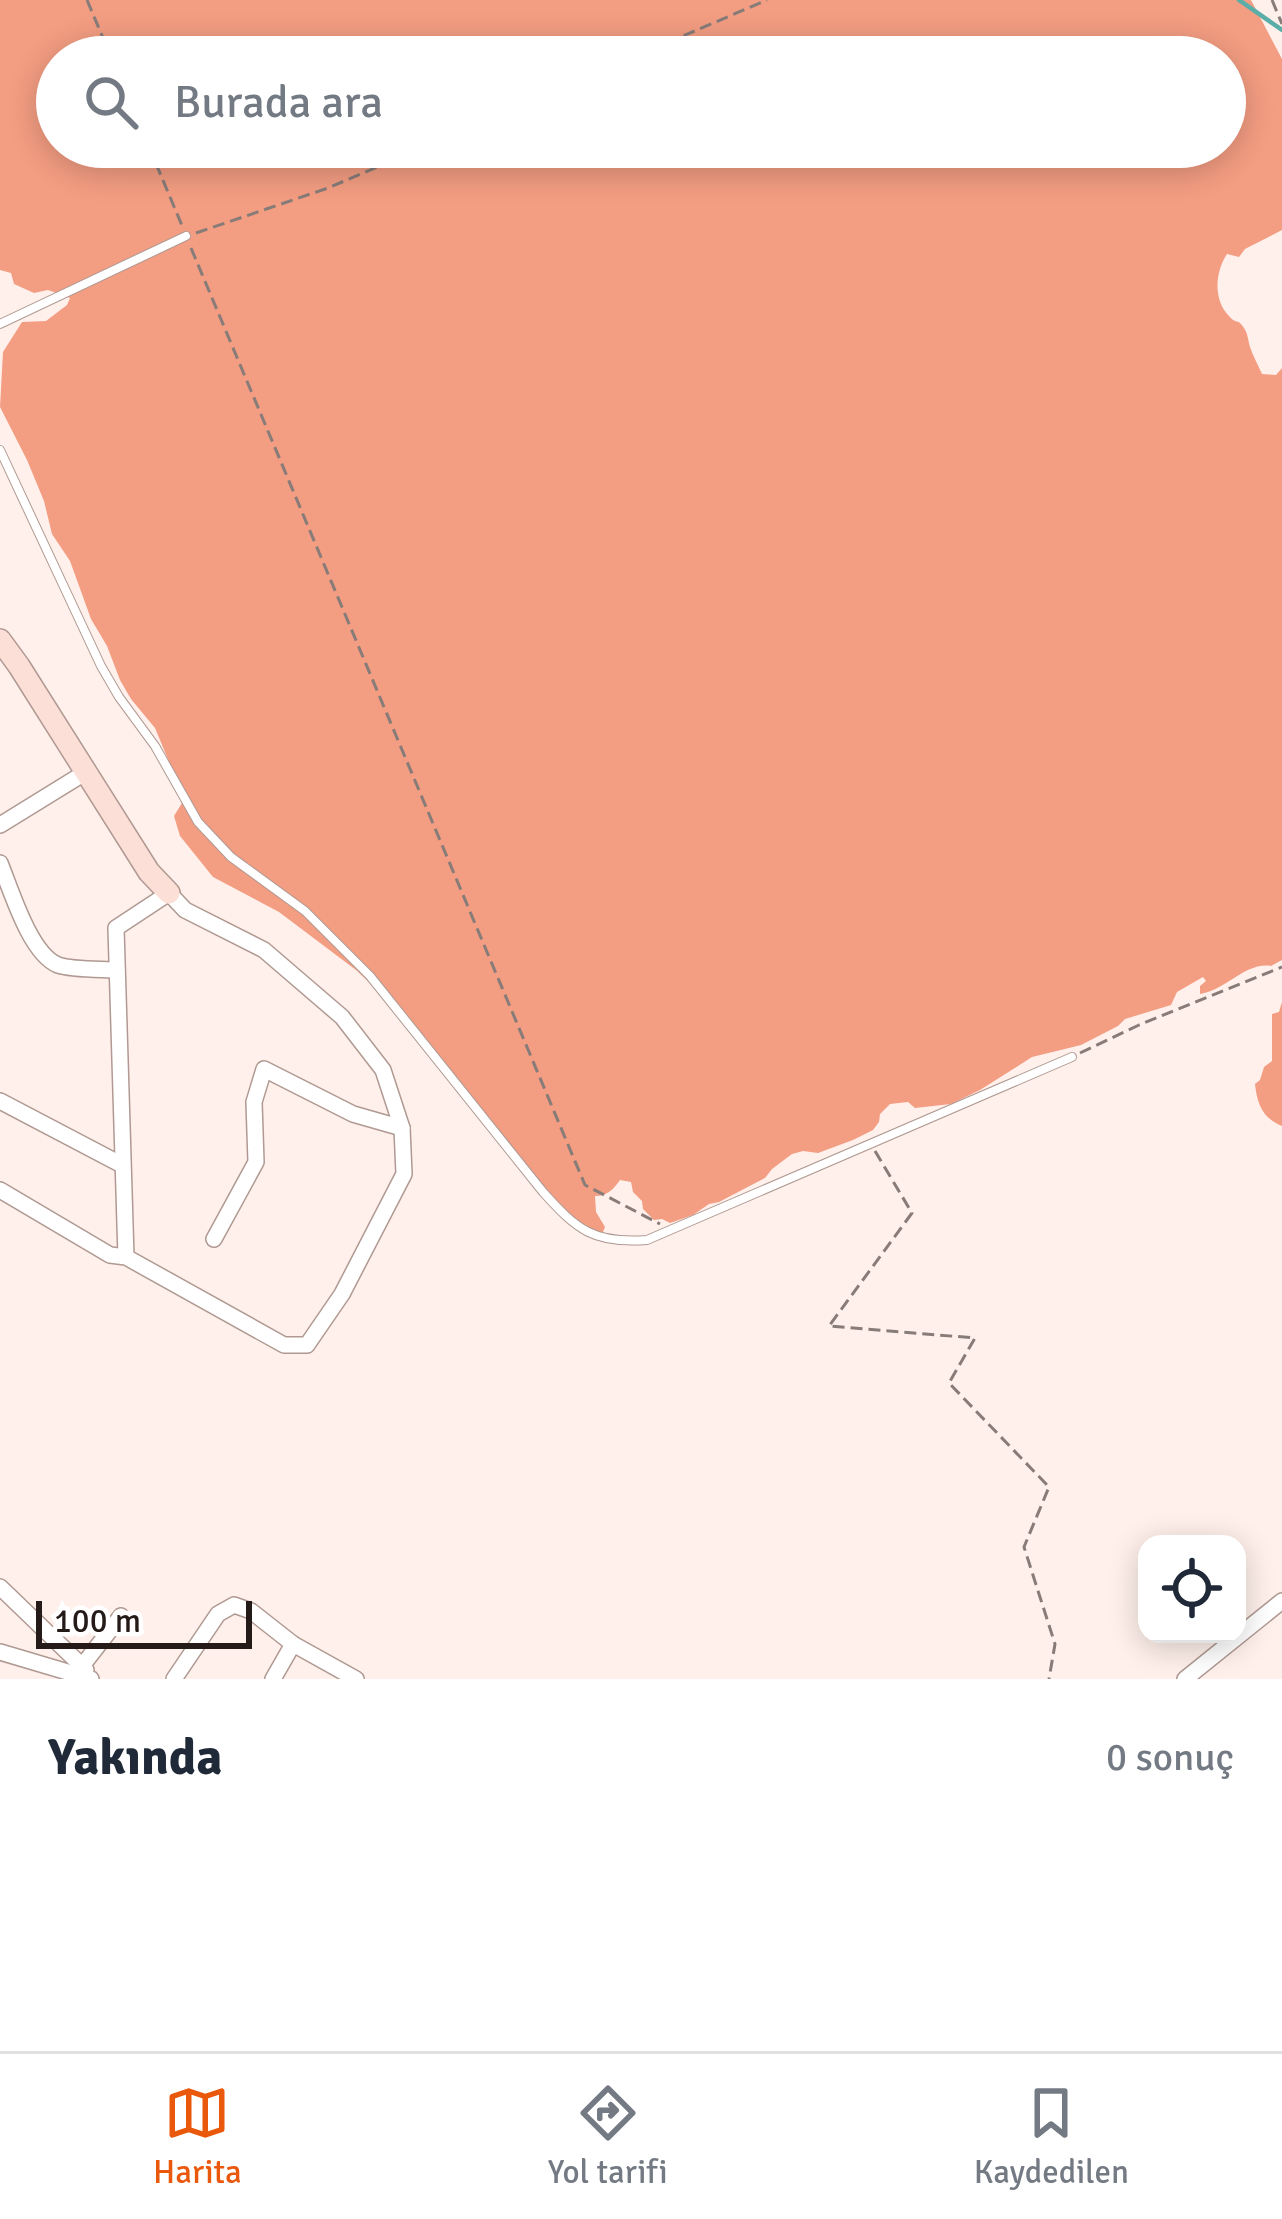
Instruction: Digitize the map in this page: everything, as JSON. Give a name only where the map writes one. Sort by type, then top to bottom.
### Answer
[{"type":"street","points":[[0,640],[149,872],[185,910],[264,950],[342,1017],[383,1070],[402,1128],[404,1174],[342,1294],[307,1345],[284,1345],[126,1257],[110,1255],[0,1190]]},
{"type":"street","points":[[0,826],[86,772]]},
{"type":"street","points":[[0,863],[30,935],[50,959],[58,965],[117,970]]},
{"type":"street","points":[[126,1257],[116,928],[169,893]]},
{"type":"street","points":[[214,1239],[256,1162],[254,1102],[264,1069],[353,1114],[402,1128]]},
{"type":"street","points":[[0,1101],[122,1165]]},
{"type":"street","points":[[0,1587],[90,1675]]},
{"type":"street","points":[[1185,1679],[1282,1601]]},
{"type":"street","points":[[175,1679],[218,1615],[234,1605],[251,1611],[293,1644],[350,1678]]},
{"type":"street","points":[[90,1675],[121,1616]]},
{"type":"street","points":[[273,1679],[293,1644]]},
{"type":"street","points":[[0,1652],[90,1675]]},
{"type":"lane","points":[[0,324],[186,236]]},
{"type":"lane","points":[[0,450],[118,698],[155,746],[198,822],[231,857],[305,911],[370,976],[567,1219],[605,1240],[647,1240],[1072,1057]]},
{"type":"path","points":[[88,0],[103,36]]},
{"type":"path","points":[[683,36],[767,0]]},
{"type":"path","points":[[1272,0],[1282,24]]},
{"type":"path","points":[[158,168],[585,1185],[671,1229]]},
{"type":"path","points":[[186,236],[375,168]]},
{"type":"path","points":[[1072,1057],[1282,967]]},
{"type":"path","points":[[871,1145],[912,1213],[830,1325],[975,1338],[949,1383],[1049,1487],[1024,1547],[1055,1644],[1049,1679]]},
{"type":"shaded area","points":[[0,0],[1251,0],[1282,59],[1282,230],[1239,257],[1227,254],[1218,286],[1220,302],[1244,328],[1262,374],[1276,375],[1282,368],[1282,960],[1252,968],[1200,994],[1206,981],[1203,977],[1177,992],[1171,1005],[1125,1019],[1081,1045],[1032,1057],[951,1104],[915,1108],[908,1102],[890,1104],[873,1130],[818,1153],[792,1154],[765,1178],[693,1215],[670,1223],[654,1220],[643,1209],[631,1182],[620,1180],[609,1192],[595,1196],[603,1232],[573,1224],[548,1204],[433,1048],[374,987],[279,912],[213,877],[180,836],[174,816],[182,803],[177,781],[155,728],[120,680],[0,407],[3,352],[22,322],[46,321],[70,298],[48,290],[34,293],[14,284],[11,273],[0,270]]},
{"type":"shaded area","points":[[1282,1002],[1282,1126],[1262,1109],[1255,1084],[1272,1061],[1272,1014],[1279,1012]]},
{"type":"waterway","points":[[1239,0],[1282,30]]}]
